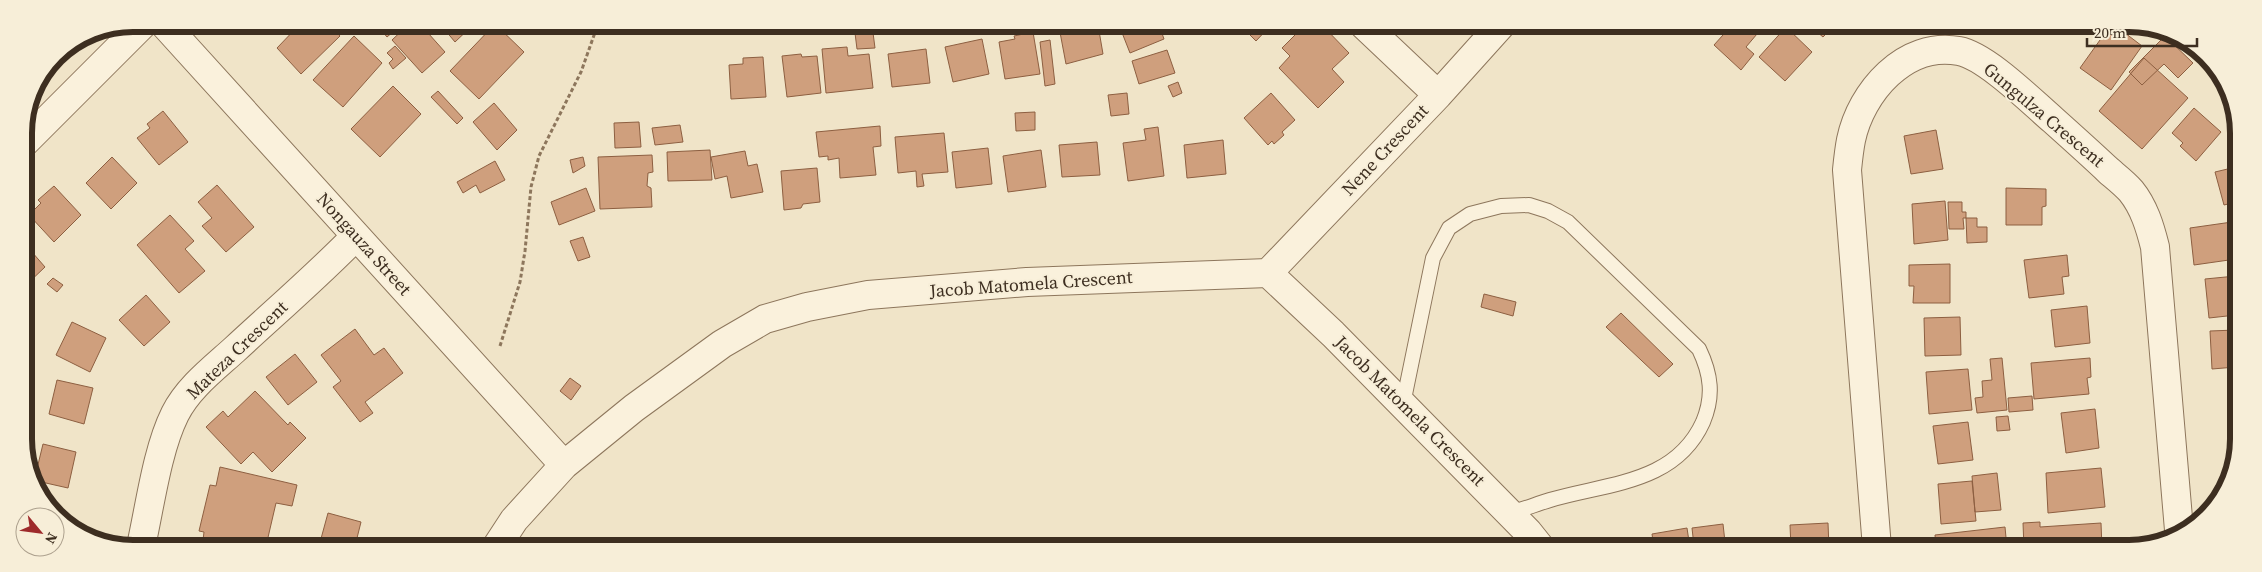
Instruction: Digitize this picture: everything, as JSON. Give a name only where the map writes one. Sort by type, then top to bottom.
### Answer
[{"type":"street","points":[[1372,32],[1438,95]]},
{"type":"street","name":"Nene Crescent","points":[[1268,273],[1438,95],[1494,32]]},
{"type":"street","points":[[33,134],[134,33]]},
{"type":"street","name":"Nongauza Street","points":[[172,33],[564,465]]},
{"type":"street","name":"Gungulza Crescent","points":[[1876,539],[1847,170],[1851,139],[1864,106],[1885,74],[1914,56],[1938,50],[1960,51],[1976,58],[2004,77],[2075,139],[2131,192],[2148,220],[2155,246],[2179,525]]},
{"type":"street","name":"Mateza Crescent","points":[[142,540],[164,441],[176,413],[194,387],[316,276],[356,236]]},
{"type":"street","name":"Jacob Matomela Crescent","points":[[501,540],[514,520],[564,465],[634,408],[722,344],[765,319],[807,307],[868,295],[1027,282],[1268,273],[1403,404],[1533,539]]},
{"type":"lane","points":[[1403,404],[1433,258],[1449,228],[1470,214],[1501,206],[1528,205],[1548,211],[1568,222],[1699,349],[1708,368],[1711,388],[1707,412],[1695,439],[1678,456],[1654,472],[1614,485],[1550,500],[1510,513]]},
{"type":"path","points":[[488,381],[520,282],[531,187],[539,156],[582,72],[595,33]]},
{"type":"building","points":[[1162,32],[1164,39],[1130,53],[1122,33]]},
{"type":"building","points":[[1247,32],[1264,32],[1256,41]]},
{"type":"building","points":[[1298,32],[1329,32],[1349,53],[1332,69],[1344,82],[1318,108],[1279,68],[1290,56],[1282,48]]},
{"type":"building","points":[[1726,32],[1755,32],[1757,34],[1746,47],[1754,54],[1741,70],[1714,45]]},
{"type":"building","points":[[1781,32],[1791,32],[1812,52],[1785,81],[1759,57]]},
{"type":"building","points":[[1817,32],[1828,32],[1823,37]]},
{"type":"building","points":[[2106,32],[2126,32],[2142,46],[2111,90],[2080,68]]},
{"type":"building","points":[[291,33],[337,33],[340,36],[301,74],[277,48]]},
{"type":"building","points":[[384,33],[392,33],[387,37]]},
{"type":"building","points":[[400,33],[428,33],[445,52],[422,73],[392,40]]},
{"type":"building","points":[[447,33],[465,33],[455,42]]},
{"type":"building","points":[[487,33],[504,33],[524,52],[479,99],[450,71]]},
{"type":"building","points":[[855,33],[873,33],[875,48],[857,49]]},
{"type":"building","points":[[1033,33],[1040,74],[1005,79],[999,42],[1015,39],[1014,36]]},
{"type":"building","points":[[1060,33],[1099,33],[1103,54],[1066,64]]},
{"type":"building","points":[[354,36],[382,63],[343,107],[313,80]]},
{"type":"building","points":[[982,39],[989,74],[953,82],[945,47]]},
{"type":"building","points":[[2162,39],[2172,42],[2193,63],[2178,78],[2164,64],[2142,85],[2129,72]]},
{"type":"building","points":[[1050,40],[1055,84],[1045,86],[1040,42]]},
{"type":"building","points":[[395,46],[406,58],[393,69],[389,63],[393,59],[387,53]]},
{"type":"building","points":[[847,47],[848,56],[869,54],[873,88],[826,93],[822,49]]},
{"type":"building","points":[[926,49],[930,83],[892,87],[888,54]]},
{"type":"building","points":[[1167,50],[1175,73],[1139,84],[1132,61]]},
{"type":"building","points":[[801,54],[802,57],[817,56],[821,93],[787,97],[782,56]]},
{"type":"building","points":[[763,57],[766,97],[731,99],[729,65],[743,64],[743,58]]},
{"type":"building","points":[[2144,58],[2188,98],[2142,149],[2099,111]]},
{"type":"building","points":[[1178,82],[1182,93],[1173,97],[1168,86]]},
{"type":"building","points":[[393,86],[421,114],[380,157],[351,129]]},
{"type":"building","points":[[438,91],[463,118],[457,124],[431,97]]},
{"type":"building","points":[[1127,93],[1129,114],[1111,116],[1108,95]]},
{"type":"building","points":[[1271,93],[1295,120],[1282,132],[1284,135],[1274,144],[1272,141],[1268,145],[1244,118]]},
{"type":"building","points":[[494,103],[517,130],[497,150],[473,122]]},
{"type":"building","points":[[2194,108],[2221,132],[2196,161],[2180,146],[2183,143],[2172,133]]},
{"type":"building","points":[[163,111],[188,142],[159,165],[137,138],[150,128],[147,124]]},
{"type":"building","points":[[1035,112],[1035,130],[1016,131],[1015,113]]},
{"type":"building","points":[[639,122],[641,147],[615,148],[614,123]]},
{"type":"building","points":[[680,125],[683,142],[655,145],[652,128]]},
{"type":"building","points":[[880,126],[881,146],[873,147],[876,175],[840,178],[839,158],[828,160],[828,156],[819,157],[816,132]]},
{"type":"building","points":[[1158,127],[1164,176],[1128,181],[1123,143],[1146,140],[1144,129]]},
{"type":"building","points":[[1936,130],[1943,169],[1911,174],[1904,136]]},
{"type":"building","points":[[944,133],[948,172],[922,174],[924,186],[917,187],[916,171],[898,173],[895,137]]},
{"type":"building","points":[[1223,140],[1226,174],[1187,178],[1184,145]]},
{"type":"building","points":[[1097,142],[1100,175],[1062,177],[1059,145]]},
{"type":"building","points":[[988,148],[992,184],[956,188],[952,152]]},
{"type":"building","points":[[710,150],[712,180],[668,181],[667,152]]},
{"type":"building","points":[[1041,150],[1046,187],[1008,192],[1003,156]]},
{"type":"building","points":[[745,151],[748,166],[757,164],[763,192],[731,198],[727,176],[715,179],[711,157]]},
{"type":"building","points":[[652,155],[653,172],[648,173],[647,186],[651,188],[652,207],[600,209],[598,157]]},
{"type":"building","points":[[112,157],[137,183],[111,209],[86,183]]},
{"type":"building","points":[[583,157],[585,166],[573,173],[570,160]]},
{"type":"building","points":[[495,161],[505,180],[480,193],[476,185],[463,193],[457,182]]},
{"type":"building","points":[[817,168],[820,202],[803,204],[801,208],[784,210],[781,171]]},
{"type":"building","points":[[2230,168],[2230,204],[2224,205],[2215,172]]},
{"type":"building","points":[[217,185],[254,227],[226,252],[202,226],[212,218],[198,202]]},
{"type":"building","points":[[54,186],[81,215],[54,242],[33,219],[33,211],[41,203],[38,200]]},
{"type":"building","points":[[586,188],[595,211],[559,225],[551,202]]},
{"type":"building","points":[[2006,188],[2046,189],[2046,206],[2042,207],[2042,225],[2006,225]]},
{"type":"building","points":[[1945,201],[1948,240],[1914,244],[1912,204]]},
{"type":"building","points":[[1948,202],[1962,202],[1962,212],[1966,212],[1966,218],[1963,218],[1964,229],[1949,229]]},
{"type":"building","points":[[170,215],[194,241],[185,249],[205,271],[179,293],[137,245]]},
{"type":"building","points":[[1966,218],[1977,218],[1977,227],[1987,227],[1987,242],[1967,243]]},
{"type":"building","points":[[2230,222],[2230,260],[2194,265],[2190,228]]},
{"type":"building","points":[[583,237],[590,257],[578,261],[570,241]]},
{"type":"building","points":[[33,253],[45,267],[33,279]]},
{"type":"building","points":[[2067,255],[2069,276],[2062,277],[2064,294],[2029,298],[2024,260]]},
{"type":"building","points":[[1950,264],[1950,303],[1913,303],[1914,286],[1909,286],[1909,265]]},
{"type":"building","points":[[2230,277],[2230,316],[2209,318],[2205,279]]},
{"type":"building","points":[[53,278],[63,285],[57,292],[47,284]]},
{"type":"building","points":[[1484,294],[1516,302],[1513,316],[1481,307]]},
{"type":"building","points":[[146,295],[170,322],[144,346],[119,320]]},
{"type":"building","points":[[2087,306],[2090,343],[2055,347],[2051,310]]},
{"type":"building","points":[[1621,313],[1673,364],[1659,377],[1606,327]]},
{"type":"building","points":[[1960,317],[1961,355],[1925,356],[1924,318]]},
{"type":"building","points":[[72,322],[106,338],[90,372],[56,355]]},
{"type":"building","points":[[355,329],[374,355],[384,348],[403,373],[365,402],[373,413],[360,422],[333,387],[341,381],[321,355]]},
{"type":"building","points":[[2230,330],[2230,368],[2212,369],[2210,331]]},
{"type":"building","points":[[295,354],[317,382],[288,405],[266,377]]},
{"type":"building","points":[[2002,358],[2007,410],[1977,413],[1975,398],[1983,397],[1982,381],[1992,380],[1990,359]]},
{"type":"building","points":[[2090,358],[2091,377],[2087,378],[2089,394],[2034,399],[2031,363]]},
{"type":"building","points":[[1968,369],[1972,410],[1929,414],[1926,372]]},
{"type":"building","points":[[570,378],[581,386],[571,400],[560,391]]},
{"type":"building","points":[[57,380],[93,388],[84,424],[49,414]]},
{"type":"building","points":[[255,391],[288,425],[290,422],[306,438],[272,472],[253,452],[241,464],[206,427],[223,411],[228,417]]},
{"type":"building","points":[[2032,396],[2033,410],[2009,412],[2008,398]]},
{"type":"building","points":[[2095,409],[2099,448],[2066,453],[2061,413]]},
{"type":"building","points":[[2008,416],[2010,430],[1997,431],[1996,417]]},
{"type":"building","points":[[1968,422],[1973,460],[1938,464],[1933,426]]},
{"type":"building","points":[[43,444],[76,452],[68,488],[43,482],[37,468]]},
{"type":"building","points":[[220,467],[297,485],[292,506],[276,503],[267,540],[229,538],[228,540],[203,540],[204,532],[199,531],[210,485],[216,486]]},
{"type":"building","points":[[2101,468],[2105,507],[2048,513],[2046,473]]},
{"type":"building","points":[[1997,473],[2001,510],[1975,512],[1972,476]]},
{"type":"building","points":[[1972,481],[1976,521],[1941,524],[1938,484]]},
{"type":"building","points":[[328,513],[361,522],[357,540],[321,540]]},
{"type":"building","points":[[2040,522],[2040,527],[2101,523],[2102,539],[2024,539],[2023,523]]},
{"type":"building","points":[[1828,523],[1829,539],[1791,539],[1790,525]]},
{"type":"building","points":[[1723,524],[1725,539],[1693,539],[1692,528]]},
{"type":"building","points":[[2005,527],[2006,539],[1935,539],[1935,535]]},
{"type":"building","points":[[1687,528],[1689,539],[1653,539],[1652,534]]}]
